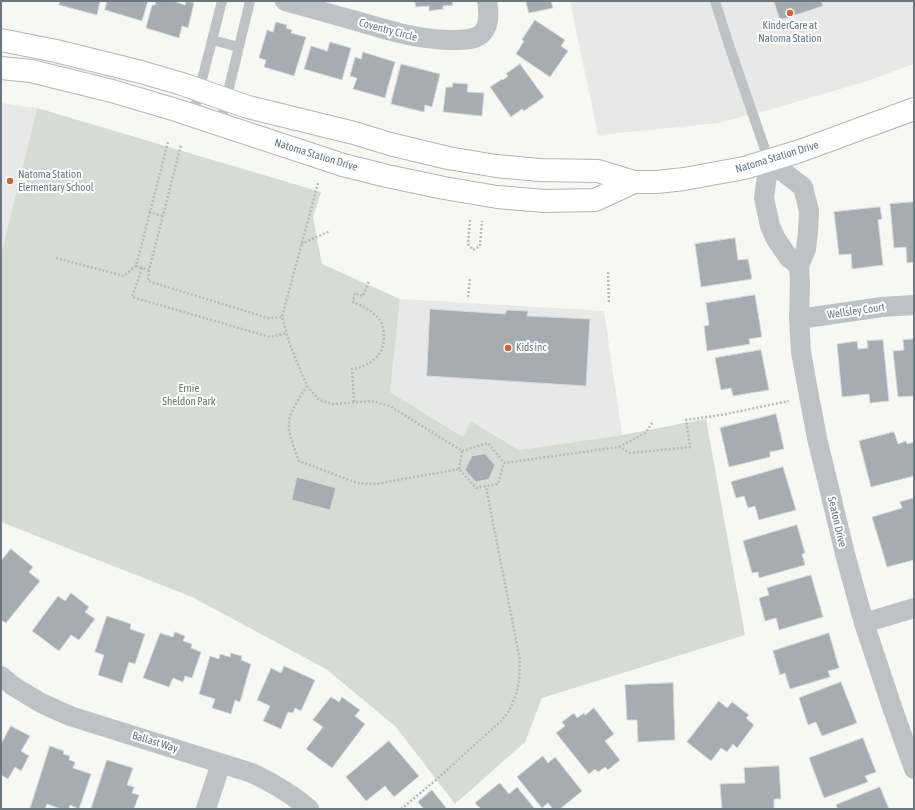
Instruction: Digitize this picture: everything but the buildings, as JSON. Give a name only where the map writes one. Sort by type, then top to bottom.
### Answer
[{"type":"street","name":"Coventry Circle","points":[[285,1],[410,36],[444,40],[459,40],[480,35],[485,30],[488,20],[487,1]]},
{"type":"street","name":"Natoma Station Drive","points":[[1,40],[56,51],[141,72],[248,107],[448,158],[496,166],[540,170],[598,171],[634,182],[657,182],[714,174],[769,161],[914,109]]},
{"type":"street","name":"Natoma Station Drive","points":[[1,68],[31,71],[112,90],[193,115],[343,165],[394,178],[497,197],[545,201],[595,200],[634,182]]},
{"type":"street","name":"Seaton Drive","points":[[769,161],[803,187],[808,211],[808,232],[806,249],[799,266],[799,319],[801,352],[817,438],[843,547],[864,622],[914,769]]},
{"type":"street","points":[[769,161],[764,198],[770,226],[776,239],[789,258],[799,266]]},
{"type":"street","name":"Wellsley Court","points":[[799,319],[882,307],[914,305]]},
{"type":"street","points":[[864,622],[914,608]]},
{"type":"street","name":"Ballast Way","points":[[1,676],[13,686],[41,703],[70,716],[252,773],[288,792],[309,809]]},
{"type":"street","points":[[206,809],[221,763]]},
{"type":"lane","points":[[193,115],[222,1]]},
{"type":"lane","points":[[220,124],[250,1]]},
{"type":"lane","points":[[715,1],[769,161]]},
{"type":"lane","points":[[212,40],[239,47]]},
{"type":"path","points":[[56,258],[124,276],[136,266],[168,142]]},
{"type":"path","points":[[181,145],[149,270],[148,281],[268,318],[282,317]]},
{"type":"path","points":[[318,183],[282,317],[290,345],[307,386],[319,400],[334,404],[372,401],[390,406],[462,451],[488,443],[504,463]]},
{"type":"path","points":[[149,212],[163,216]]},
{"type":"path","points":[[470,220],[468,244],[474,250],[480,246],[482,221]]},
{"type":"path","points":[[301,244],[330,231]]},
{"type":"path","points":[[136,266],[149,270]]},
{"type":"path","points":[[142,268],[132,297],[270,337],[287,333]]},
{"type":"path","points":[[608,272],[609,304]]},
{"type":"path","points":[[468,297],[470,278]]},
{"type":"path","points":[[354,402],[352,369],[361,368],[372,363],[379,356],[384,343],[384,330],[380,319],[368,310],[353,302],[356,293],[363,296],[369,281]]},
{"type":"path","points":[[307,386],[297,402],[288,422],[292,442],[299,461],[357,483],[376,484],[458,469]]},
{"type":"path","points":[[619,447],[630,454],[690,448],[686,420],[721,415],[809,396]]},
{"type":"path","points":[[504,463],[619,447],[645,433],[653,422]]},
{"type":"path","points":[[458,469],[462,451]]},
{"type":"path","points":[[458,469],[476,488],[486,487],[498,484],[504,463]]},
{"type":"path","points":[[401,809],[436,780],[502,720],[513,703],[519,682],[520,660],[486,487]]},
{"type":"shaded area","points":[[570,1],[914,1],[914,64],[864,82],[769,110],[718,123],[598,135]]},
{"type":"shaded area","name":"Natoma Station Elementary School","points":[[1,103],[37,108],[1,255]]},
{"type":"shaded area","points":[[400,299],[604,311],[622,435],[519,450],[471,421],[463,437],[390,392]]},
{"type":"green space","name":"Ernie Sheldon Park","points":[[37,108],[321,192],[313,217],[322,264],[400,299],[390,392],[463,437],[471,421],[519,450],[622,435],[706,419],[745,635],[542,698],[525,742],[455,804],[396,727],[326,669],[192,597],[1,522],[1,255]]},
{"type":"place","name":"KinderCare at Natoma Station","points":[[790,13]]},
{"type":"place","name":"Natoma Station Elementary School","points":[[10,181]]},
{"type":"place","name":"Kids inc","points":[[508,348]]}]
